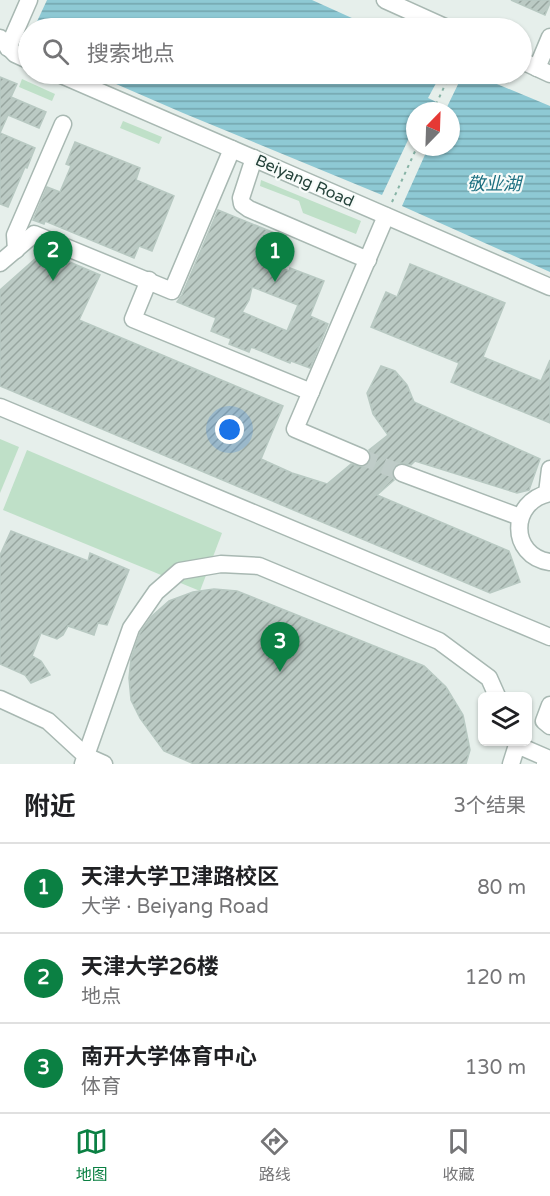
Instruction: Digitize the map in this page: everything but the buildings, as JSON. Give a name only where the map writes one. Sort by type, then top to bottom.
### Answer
[{"type":"street","points":[[19,18],[29,0]]},
{"type":"street","points":[[390,1],[426,18]]},
{"type":"street","points":[[18,19],[4,43],[18,55]]},
{"type":"street","points":[[536,68],[550,37]]},
{"type":"street","name":"Beiyang Road","points":[[82,84],[254,158],[389,209],[550,286]]},
{"type":"street","points":[[16,250],[15,236],[63,124]]},
{"type":"street","points":[[0,262],[34,234],[172,291],[232,149]]},
{"type":"street","points":[[254,158],[241,198],[242,204],[249,210],[368,260]]},
{"type":"street","points":[[361,457],[295,429],[389,209]]},
{"type":"street","points":[[149,280],[133,319],[310,392]]},
{"type":"street","points":[[0,407],[550,637]]},
{"type":"street","points":[[550,469],[549,493],[536,498],[526,506],[520,517],[519,528],[520,539],[526,548],[534,556],[550,562]]},
{"type":"street","points":[[402,473],[520,517]]},
{"type":"street","points":[[85,760],[131,628],[156,592],[180,571],[221,564],[259,566],[439,641],[489,678],[495,692]]},
{"type":"street","points":[[0,699],[48,721],[85,760],[104,764]]},
{"type":"street","points":[[550,705],[544,721],[550,726]]},
{"type":"street","points":[[511,764],[516,746]]},
{"type":"street","points":[[523,746],[548,758],[545,764]]},
{"type":"path","points":[[437,102],[445,84]]},
{"type":"path","points":[[389,209],[413,156]]},
{"type":"green space","points":[[20,84],[33,84],[55,94],[52,101],[19,87]]},
{"type":"green space","points":[[123,121],[162,137],[159,144],[120,128]]},
{"type":"green space","points":[[261,180],[361,221],[356,234],[303,213],[299,201],[260,186]]},
{"type":"green space","points":[[0,439],[19,447],[0,493]]},
{"type":"green space","points":[[27,450],[222,533],[200,591],[3,510]]},
{"type":"water","points":[[47,0],[312,0],[352,18],[39,18]]},
{"type":"water","name":"敬业湖","points":[[116,84],[436,84],[428,98],[436,102],[406,102],[406,144],[382,195]]},
{"type":"water","name":"敬业湖","points":[[458,84],[497,84],[550,106],[550,272],[402,206],[424,156],[460,156],[460,102],[449,102]]},
{"type":"tunnel","points":[[361,457],[402,473]]},
{"type":"place","name":"天津大学26楼","points":[[53,281]]},
{"type":"place","name":"天津大学卫津路校区","points":[[275,282]]},
{"type":"place","name":"南开大学体育中心","points":[[280,672]]}]
